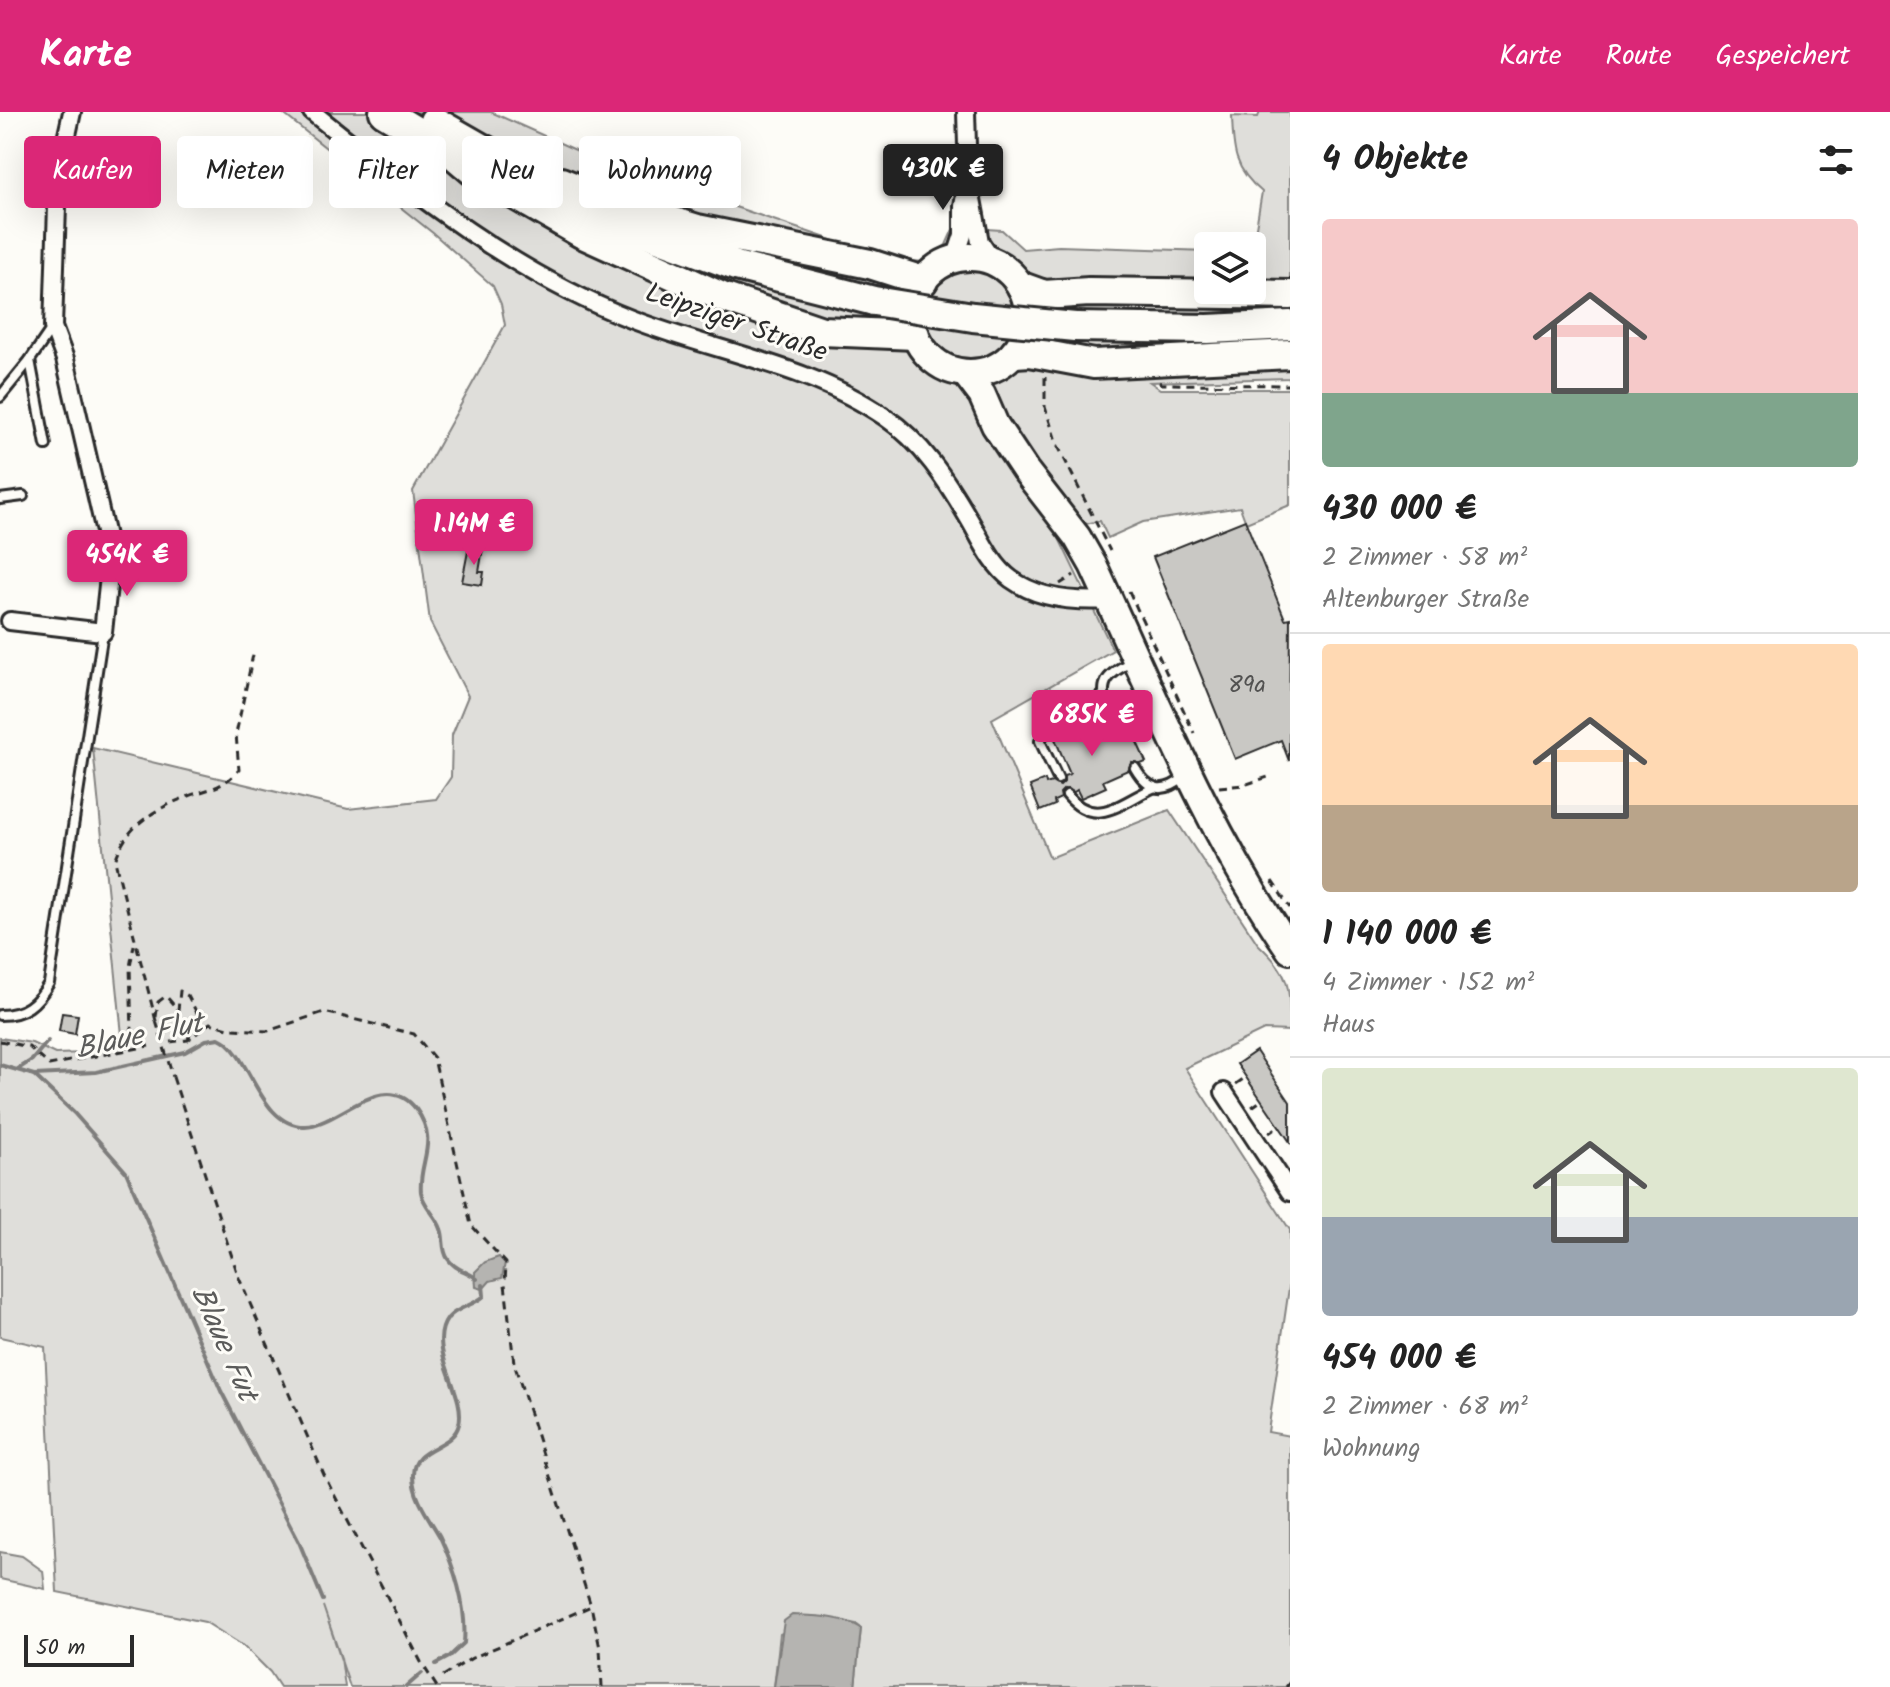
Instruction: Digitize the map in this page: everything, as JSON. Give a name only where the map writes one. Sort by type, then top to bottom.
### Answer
[{"type":"highway","points":[[384,112],[452,153],[472,170],[581,233],[722,297],[822,331],[915,335]]},
{"type":"highway","points":[[419,112],[462,136]]},
{"type":"highway","points":[[452,153],[473,160],[569,208],[593,213],[736,266],[874,301],[973,317],[1075,327],[1195,329],[1290,325]]},
{"type":"highway","points":[[563,183],[619,205],[697,229],[870,264],[923,281]]},
{"type":"highway","points":[[563,194],[593,213]]},
{"type":"highway","points":[[1026,280],[1044,295],[1104,292],[1290,295]]},
{"type":"highway","points":[[1007,360],[1047,355],[1094,364],[1290,354]]},
{"type":"main road","points":[[997,255],[1010,272],[1026,280],[1029,314],[1023,341],[1007,360],[988,371],[966,374],[940,366],[929,357],[915,335],[911,312],[923,281],[937,267],[955,259],[997,255]]},
{"type":"main road","points":[[1007,360],[998,395],[1011,446]]},
{"type":"main road","points":[[966,374],[982,395],[995,425],[1025,470],[1118,592],[1135,660],[1188,774],[1238,868],[1289,946]]},
{"type":"street","points":[[3,619],[103,632],[111,558],[65,359],[53,327],[58,176],[72,112]]},
{"type":"street","name":"Leipziger Straße","points":[[312,112],[438,211],[550,281],[631,319],[805,377],[844,392],[872,408],[915,441],[936,468],[990,555],[1010,578],[1025,587],[1079,602],[1118,592]]},
{"type":"street","points":[[966,112],[968,178],[980,242],[997,255]]},
{"type":"street","points":[[955,259],[962,243],[963,206],[968,178]]},
{"type":"street","points":[[1224,1092],[1290,1192]]},
{"type":"lane","points":[[0,397],[53,327]]},
{"type":"lane","points":[[30,360],[46,445]]},
{"type":"lane","points":[[0,499],[23,496]]},
{"type":"lane","points":[[0,1015],[21,1013],[34,1004],[49,983],[103,632]]},
{"type":"lane","points":[[1110,713],[1102,696],[1106,682],[1114,670],[1135,660]]},
{"type":"lane","points":[[1058,779],[1040,741],[1047,728],[1102,696]]},
{"type":"lane","points":[[1135,768],[1142,781],[1153,788]]},
{"type":"lane","points":[[1067,795],[1077,807],[1088,813],[1112,809],[1153,788],[1173,787],[1188,774]]},
{"type":"path","points":[[997,255],[1018,260],[1026,280]]},
{"type":"path","points":[[1047,355],[1045,407],[1057,444],[1112,556]]},
{"type":"path","points":[[1134,363],[1162,384],[1290,385]]},
{"type":"path","points":[[1118,592],[1197,739]]},
{"type":"path","points":[[254,650],[236,734],[239,770],[225,784],[191,795],[136,823],[120,843],[115,861],[156,1021],[239,1278],[312,1447],[407,1635],[437,1687]]},
{"type":"path","points":[[1219,787],[1244,785],[1268,777]]},
{"type":"path","points":[[126,1050],[132,1032],[130,967],[135,941]]},
{"type":"path","points":[[156,1021],[158,1002],[166,996],[178,1010],[180,991],[188,996],[198,1015],[188,1040]]},
{"type":"path","points":[[170,1042],[188,1040],[210,1023],[232,1029],[268,1031],[324,1012],[414,1034],[425,1044],[434,1058],[471,1225],[506,1263],[505,1284],[514,1363],[591,1606],[600,1648],[602,1687]]},
{"type":"path","points":[[0,1041],[29,1047],[49,1065],[149,1046]]},
{"type":"path","points":[[443,1676],[472,1658],[591,1606]]},
{"type":"path","points":[[1286,1687],[1290,1682]]},
{"type":"shaded area","points":[[281,112],[491,112],[544,136],[462,136],[462,208],[563,208],[563,144],[579,152],[579,208],[738,208],[885,258],[923,262],[946,245],[954,227],[1002,230],[1023,249],[1059,246],[1194,251],[1194,304],[1266,304],[1266,232],[1255,232],[1262,192],[1240,167],[1233,139],[1232,116],[1258,117],[1260,112],[1290,112],[1290,378],[1150,382],[1160,389],[1290,389],[1290,505],[1246,523],[1240,507],[1143,522],[1108,538],[1100,521],[1055,530],[1113,650],[992,719],[1050,858],[1169,810],[1286,982],[1290,1031],[1264,1030],[1185,1068],[1290,1230],[1290,1281],[1268,1432],[1290,1436],[1290,1687],[855,1687],[861,1628],[856,1624],[820,1617],[780,1634],[774,1687],[350,1687],[341,1661],[345,1687],[280,1687],[245,1647],[205,1622],[57,1592],[45,1347],[0,1337],[0,1038],[32,1043],[55,1054],[87,1053],[122,1035],[93,748],[348,809],[436,799],[451,777],[452,735],[468,696],[430,622],[413,491],[505,325],[501,304],[493,286],[401,208],[446,208],[446,136],[329,136],[329,150]]},
{"type":"shaded area","points":[[499,1257],[505,1263],[502,1278],[490,1281],[483,1289],[476,1287],[475,1272],[485,1262]]},
{"type":"shaded area","points":[[0,1552],[22,1556],[43,1571],[45,1589],[0,1579]]},
{"type":"shaded area","points":[[792,1615],[837,1619],[861,1628],[855,1687],[774,1687],[784,1621]]},
{"type":"building","points":[[1245,520],[1285,619],[1290,618],[1289,761],[1281,740],[1235,759],[1153,557]]},
{"type":"building","points":[[469,546],[483,548],[479,572],[484,572],[482,585],[462,582]]},
{"type":"building","points":[[1122,709],[1146,762],[1132,762],[1128,770],[1103,781],[1106,787],[1081,798],[1077,790],[1064,789],[1060,793],[1061,798],[1054,801],[1055,805],[1040,811],[1030,786],[1045,780],[1046,784],[1052,782],[1060,786],[1064,776],[1070,774],[1055,739],[1104,717],[1113,719]]},
{"type":"building","points":[[62,1013],[78,1015],[75,1034],[59,1031]]},
{"type":"building","points":[[1256,1051],[1290,1102],[1290,1142],[1237,1064]]},
{"type":"waterway","name":"Blaue Flut","points":[[34,1075],[96,1072],[185,1052],[206,1040],[219,1038],[239,1058],[266,1102],[289,1123],[305,1126],[318,1124],[376,1096],[390,1094],[403,1098],[416,1109],[426,1132],[421,1181],[424,1202],[441,1229],[446,1255],[451,1263],[477,1279]]},
{"type":"waterway","points":[[18,1069],[32,1060],[48,1041]]},
{"type":"waterway","name":"Blaue Fut","points":[[0,1065],[34,1075],[74,1113],[126,1172],[221,1391],[299,1542],[323,1600]]},
{"type":"waterway","name":"Blaue Flut","points":[[436,1664],[464,1643],[464,1616],[450,1562],[419,1500],[414,1484],[414,1466],[419,1458],[449,1439],[459,1424],[457,1399],[443,1357],[442,1330],[452,1314],[484,1296],[483,1285]]},
{"type":"waterway","name":"Blaue Flut","points":[[406,1687],[422,1673]]}]
